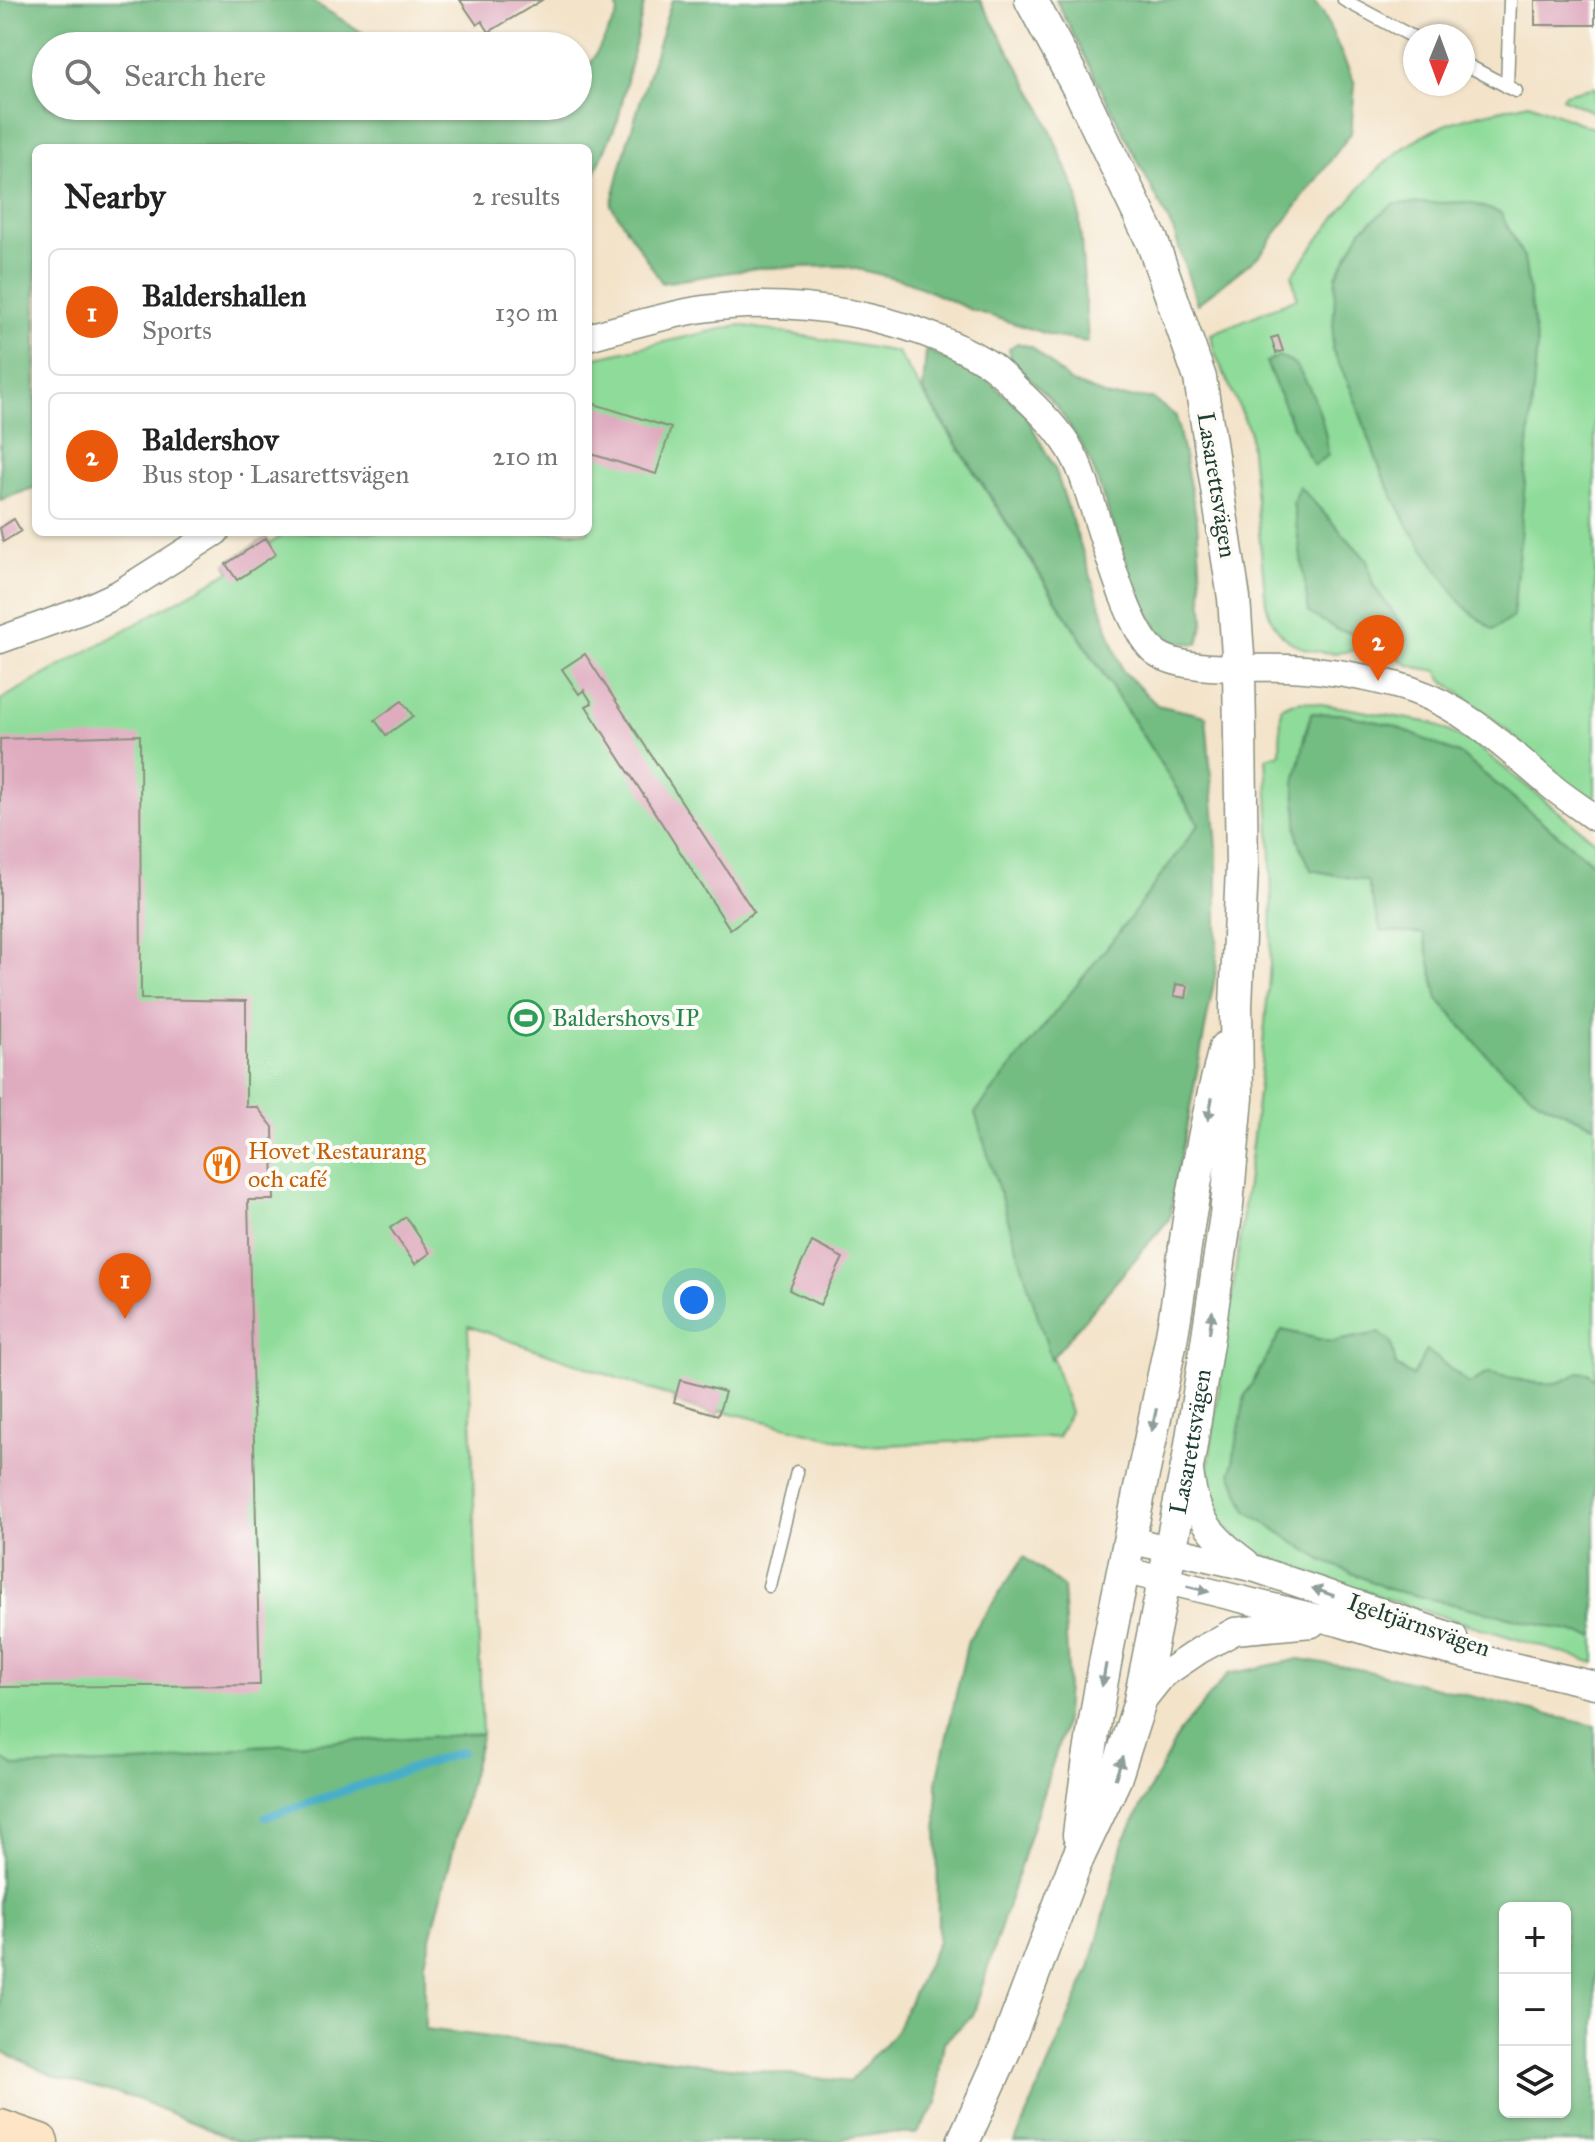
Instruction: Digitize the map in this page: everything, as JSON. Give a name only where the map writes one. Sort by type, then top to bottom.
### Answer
[{"type":"main road","points":[[0,2128],[40,2142]]},
{"type":"street","name":"Lasarettsvägen","points":[[963,2142],[1006,2047],[1075,1864],[1115,1779],[1139,1705],[1189,1457],[1226,1215],[1237,1098],[1236,1006],[1242,867],[1239,669],[1234,598],[1200,378],[1152,241],[1081,93],[1031,0]]},
{"type":"street","points":[[592,336],[703,309],[777,305],[846,312],[927,335],[989,363],[1050,420],[1079,465],[1133,623],[1155,652],[1185,663],[1239,669],[1290,668],[1378,681],[1413,691],[1451,707],[1488,732],[1552,787],[1595,818]]},
{"type":"street","points":[[0,640],[81,611],[118,594],[210,536]]},
{"type":"street","name":"Lasarettsvägen","points":[[1075,1864],[1085,1783],[1126,1555],[1172,1337],[1190,1211],[1213,1095],[1236,1006]]},
{"type":"street","name":"Igeltjärnsvägen","points":[[1189,1457],[1193,1495],[1202,1519],[1218,1541],[1256,1569]]},
{"type":"street","name":"Igeltjärnsvägen","points":[[1126,1555],[1170,1548],[1256,1569],[1588,1683]]},
{"type":"street","name":"Igeltjärnsvägen","points":[[1126,1555],[1163,1580],[1379,1635],[1588,1683]]},
{"type":"street","name":"Igeltjärnsvägen","points":[[1139,1705],[1163,1675],[1235,1631],[1339,1623]]},
{"type":"lane","points":[[1344,0],[1403,32]]},
{"type":"lane","points":[[1475,70],[1511,89],[1510,0]]},
{"type":"lane","points":[[769,1586],[797,1472]]},
{"type":"green space","points":[[0,0],[310,0],[361,32],[32,32],[32,120],[592,120],[592,61],[618,14],[616,0],[645,0],[618,120],[592,179],[592,144],[32,144],[32,488],[0,500]]},
{"type":"green space","points":[[672,0],[980,0],[1040,105],[1078,196],[1088,342],[1056,337],[969,309],[907,281],[844,266],[757,268],[662,283],[611,205]]},
{"type":"green space","points":[[1056,0],[1312,0],[1323,12],[1355,84],[1351,133],[1260,255],[1197,304],[1174,232]]},
{"type":"green space","points":[[1595,87],[1595,113],[1562,98],[1565,94]]},
{"type":"green space","points":[[1529,103],[1595,129],[1595,803],[1573,790],[1504,728],[1443,680],[1437,671],[1407,664],[1381,647],[1331,653],[1305,649],[1294,644],[1277,628],[1266,603],[1249,430],[1214,351],[1211,334],[1297,298],[1292,275],[1341,210],[1398,152],[1445,125]],"holes":[[[1361,230],[1410,529],[1382,474],[1351,389],[1332,349]],[[1299,487],[1367,560],[1373,585],[1404,628],[1407,640],[1383,639],[1338,630],[1310,613],[1299,536]]]},
{"type":"green space","points":[[1468,202],[1501,213],[1524,258],[1537,346],[1513,617],[1493,630],[1463,606],[1410,529],[1382,474],[1351,389],[1332,349],[1336,276],[1361,230],[1393,204]]},
{"type":"green space","name":"Baldershovs IP","points":[[739,325],[897,352],[1199,824],[1127,922],[976,1113],[1070,1413],[1058,1437],[864,1446],[720,1410],[718,1415],[674,1402],[675,1398],[468,1326],[482,1734],[254,1746],[161,1762],[16,1767],[0,1758],[0,700],[230,571],[226,564],[266,538],[270,544],[281,536],[592,536],[592,358]]},
{"type":"green space","points":[[1017,343],[1032,347],[1070,382],[1109,397],[1152,398],[1176,416],[1197,521],[1204,622],[1198,644],[1173,642],[1158,629],[1140,600],[1089,458],[1058,408],[1011,359],[1009,349]]},
{"type":"green space","points":[[926,350],[983,376],[1024,412],[1055,469],[1122,670],[1157,705],[1206,716],[1217,848],[1217,966],[1169,1219],[1051,1359],[975,1113],[1127,922],[1199,824],[923,390]]},
{"type":"green space","points":[[1279,356],[1293,363],[1302,374],[1322,420],[1328,455],[1314,466],[1292,425],[1266,362]]},
{"type":"green space","points":[[1299,486],[1367,560],[1373,585],[1404,628],[1407,640],[1338,630],[1309,613],[1293,502]]},
{"type":"green space","points":[[1304,701],[1432,723],[1477,746],[1595,841],[1595,865],[1461,755],[1311,714],[1304,736],[1311,870],[1367,881],[1424,934],[1438,999],[1539,1101],[1595,1126],[1595,1379],[1588,1373],[1548,1384],[1488,1373],[1469,1384],[1437,1358],[1413,1376],[1396,1366],[1391,1342],[1379,1333],[1331,1342],[1282,1330],[1245,1396],[1388,1589],[1595,1637],[1595,1663],[1402,1604],[1271,1559],[1242,1542],[1219,1520],[1209,1495],[1209,1462],[1251,1151],[1270,963],[1272,886],[1266,758],[1280,754],[1281,708]]},
{"type":"green space","points":[[1311,713],[1342,714],[1392,725],[1461,755],[1595,865],[1595,1126],[1539,1101],[1493,1062],[1438,999],[1424,934],[1381,931],[1367,881],[1311,870],[1298,840],[1295,782]]},
{"type":"green space","points":[[1282,1330],[1331,1342],[1379,1333],[1391,1342],[1396,1366],[1413,1376],[1427,1350],[1469,1384],[1488,1373],[1547,1384],[1569,1379],[1579,1372],[1588,1373],[1595,1379],[1595,1637],[1388,1589],[1322,1560],[1247,1511],[1231,1473],[1245,1396]]},
{"type":"green space","points":[[1024,1557],[1063,1587],[1068,1672],[1064,1727],[973,2015],[944,2042],[938,2103],[916,2134],[879,2133],[845,2138],[841,2142],[238,2142],[137,2099],[53,2076],[0,2050],[0,1758],[16,1767],[161,1762],[254,1746],[482,1734],[425,1962],[425,2029],[849,2082],[894,2034],[938,1942],[937,1781],[968,1640]]},
{"type":"green space","points":[[1300,1659],[1363,1670],[1595,1726],[1595,2142],[1015,2142],[1090,1968],[1123,1842],[1180,1731],[1228,1674]]},
{"type":"building","points":[[460,0],[542,0],[489,32],[482,21],[477,25]]},
{"type":"building","points":[[1535,0],[1595,0],[1595,25],[1535,25]]},
{"type":"building","points":[[1278,336],[1283,351],[1276,353],[1271,338]]},
{"type":"building","points":[[592,403],[671,428],[656,474],[592,454]]},
{"type":"building","points":[[14,519],[21,531],[3,542],[0,528]]},
{"type":"building","points":[[266,538],[276,554],[237,580],[226,564]]},
{"type":"building","points":[[585,654],[754,912],[730,929],[586,706],[592,703],[584,690],[579,694],[562,669]]},
{"type":"building","points":[[402,701],[413,716],[386,735],[375,720]]},
{"type":"building","points":[[140,735],[141,999],[246,1001],[246,1107],[257,1107],[273,1127],[274,1200],[248,1200],[260,1685],[0,1687],[0,739]]},
{"type":"building","points":[[1176,984],[1188,986],[1186,998],[1174,996]]},
{"type":"building","points":[[406,1217],[430,1253],[415,1264],[390,1228]]},
{"type":"building","points":[[812,1242],[843,1258],[820,1305],[789,1290]]},
{"type":"building","points":[[680,1380],[725,1392],[718,1415],[674,1402]]},
{"type":"waterway","points":[[266,1817],[461,1752]]},
{"type":"place","name":"Baldershov","points":[[1378,681]]},
{"type":"place","name":"Baldershovs IP","points":[[526,1018]]},
{"type":"place","name":"Hovet Restaurang och café","points":[[222,1165]]},
{"type":"place","name":"Baldershallen","points":[[125,1319]]}]
